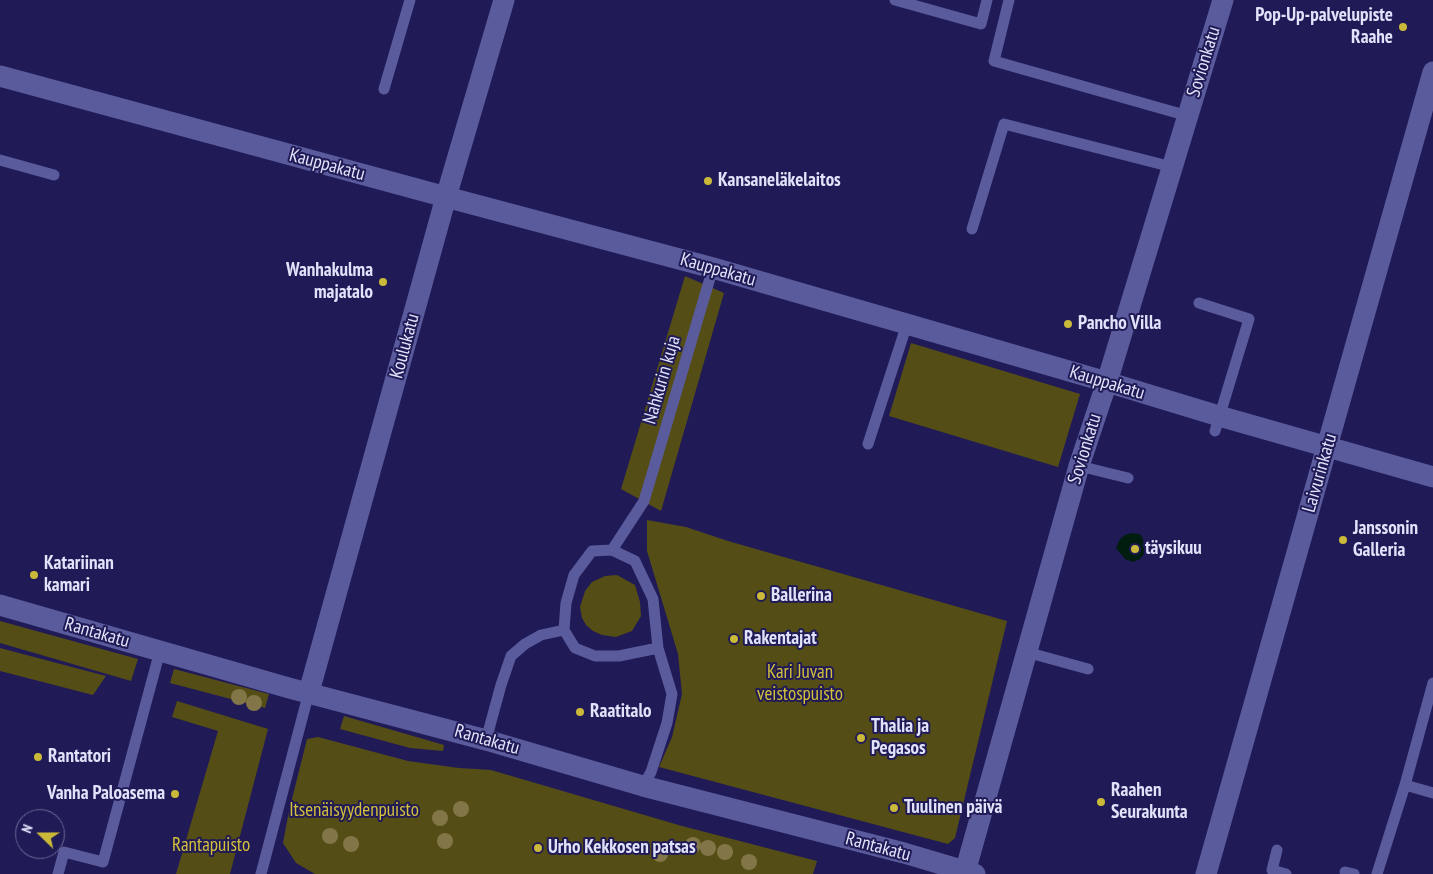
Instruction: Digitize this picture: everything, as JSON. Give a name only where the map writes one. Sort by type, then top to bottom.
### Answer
[{"type":"street","name":"Koulukatu","points":[[309,692],[446,197],[504,0]]},
{"type":"street","name":"Sovionkatu","points":[[968,873],[1026,652],[1079,466],[1107,382],[1223,0]]},
{"type":"street","name":"Laivurinkatu","points":[[1206,874],[1433,72]]},
{"type":"street","name":"Kauppakatu","points":[[0,76],[713,268],[1107,382],[1217,424],[1327,447],[1433,477]]},
{"type":"street","name":"Rantakatu","points":[[0,605],[289,688],[486,740],[643,786],[904,853],[968,873]]},
{"type":"lane","points":[[384,89],[410,0]]},
{"type":"lane","points":[[895,0],[980,24],[987,0]]},
{"type":"lane","points":[[1009,0],[994,61],[1188,116]]},
{"type":"lane","points":[[972,229],[1004,124],[1172,167]]},
{"type":"lane","points":[[0,160],[54,175]]},
{"type":"lane","name":"Nahkurin kuja","points":[[612,550],[644,501],[713,268]]},
{"type":"lane","points":[[1199,302],[1249,319],[1217,424]]},
{"type":"lane","points":[[868,444],[907,324]]},
{"type":"lane","points":[[1079,466],[1128,478]]},
{"type":"lane","points":[[643,786],[651,772],[667,723],[672,694],[658,648],[653,599],[635,561],[612,550],[592,551],[574,575],[566,603],[564,630],[575,648],[595,656],[619,656],[658,648]]},
{"type":"lane","points":[[486,740],[511,656],[525,644],[541,635],[564,630]]},
{"type":"lane","points":[[58,874],[64,852],[103,862],[160,650]]},
{"type":"lane","points":[[1026,652],[1088,669]]},
{"type":"lane","points":[[1377,874],[1405,784],[1433,683]]},
{"type":"lane","points":[[261,874],[309,692]]},
{"type":"lane","points":[[1405,784],[1433,793]]},
{"type":"lane","points":[[1277,850],[1272,870],[1286,874]]},
{"type":"green space","points":[[685,276],[724,293],[661,511],[621,489]]},
{"type":"green space","points":[[911,343],[1080,394],[1058,467],[889,416]]},
{"type":"green space","name":"Kari Juvan veistospuisto","points":[[647,520],[686,527],[728,541],[1007,621],[955,838],[948,844],[659,767],[672,737],[682,694],[678,654],[647,551]]},
{"type":"green space","points":[[617,575],[635,585],[640,602],[641,616],[632,631],[616,637],[602,635],[593,631],[582,618],[580,607],[585,591],[592,582],[605,576]]},
{"type":"green space","points":[[0,621],[138,659],[131,681],[0,643]]},
{"type":"green space","points":[[0,648],[106,676],[93,695],[0,671]]},
{"type":"green space","points":[[174,669],[269,694],[265,708],[170,683]]},
{"type":"green space","name":"Rantapuisto","points":[[177,701],[268,729],[230,874],[176,874],[218,731],[172,717]]},
{"type":"green space","points":[[344,716],[444,745],[443,751],[410,748],[340,729]]},
{"type":"green space","name":"Itsenäisyydenpuisto","points":[[318,737],[408,761],[491,770],[682,826],[817,861],[813,874],[315,874],[296,863],[283,843],[307,739]]},
{"type":"shaded area","points":[[1132,533],[1140,534],[1143,539],[1144,548],[1144,554],[1140,559],[1133,562],[1125,559],[1116,548],[1120,539]]},
{"type":"place","name":"Pop-Up-palvelupiste Raahe","points":[[1403,27]]},
{"type":"place","name":"Kansaneläkelaitos","points":[[708,181]]},
{"type":"place","name":"Wanhakulma majatalo","points":[[383,282]]},
{"type":"place","name":"Pancho Villa","points":[[1068,324]]},
{"type":"place","name":"Janssonin Galleria","points":[[1343,540]]},
{"type":"place","name":"täysikuu","points":[[1135,549]]},
{"type":"place","name":"Katariinan kamari","points":[[34,575]]},
{"type":"place","name":"Ballerina","points":[[761,596]]},
{"type":"place","name":"Rakentajat","points":[[734,639]]},
{"type":"place","name":"Raatitalo","points":[[580,712]]},
{"type":"place","name":"Thalia ja Pegasos","points":[[861,738]]},
{"type":"place","name":"Rantatori","points":[[38,757]]},
{"type":"place","name":"Vanha Paloasema","points":[[175,794]]},
{"type":"place","name":"Raahen Seurakunta","points":[[1101,802]]},
{"type":"place","name":"Tuulinen päivä","points":[[894,808]]},
{"type":"place","name":"Urho Kekkosen patsas","points":[[538,848]]}]
